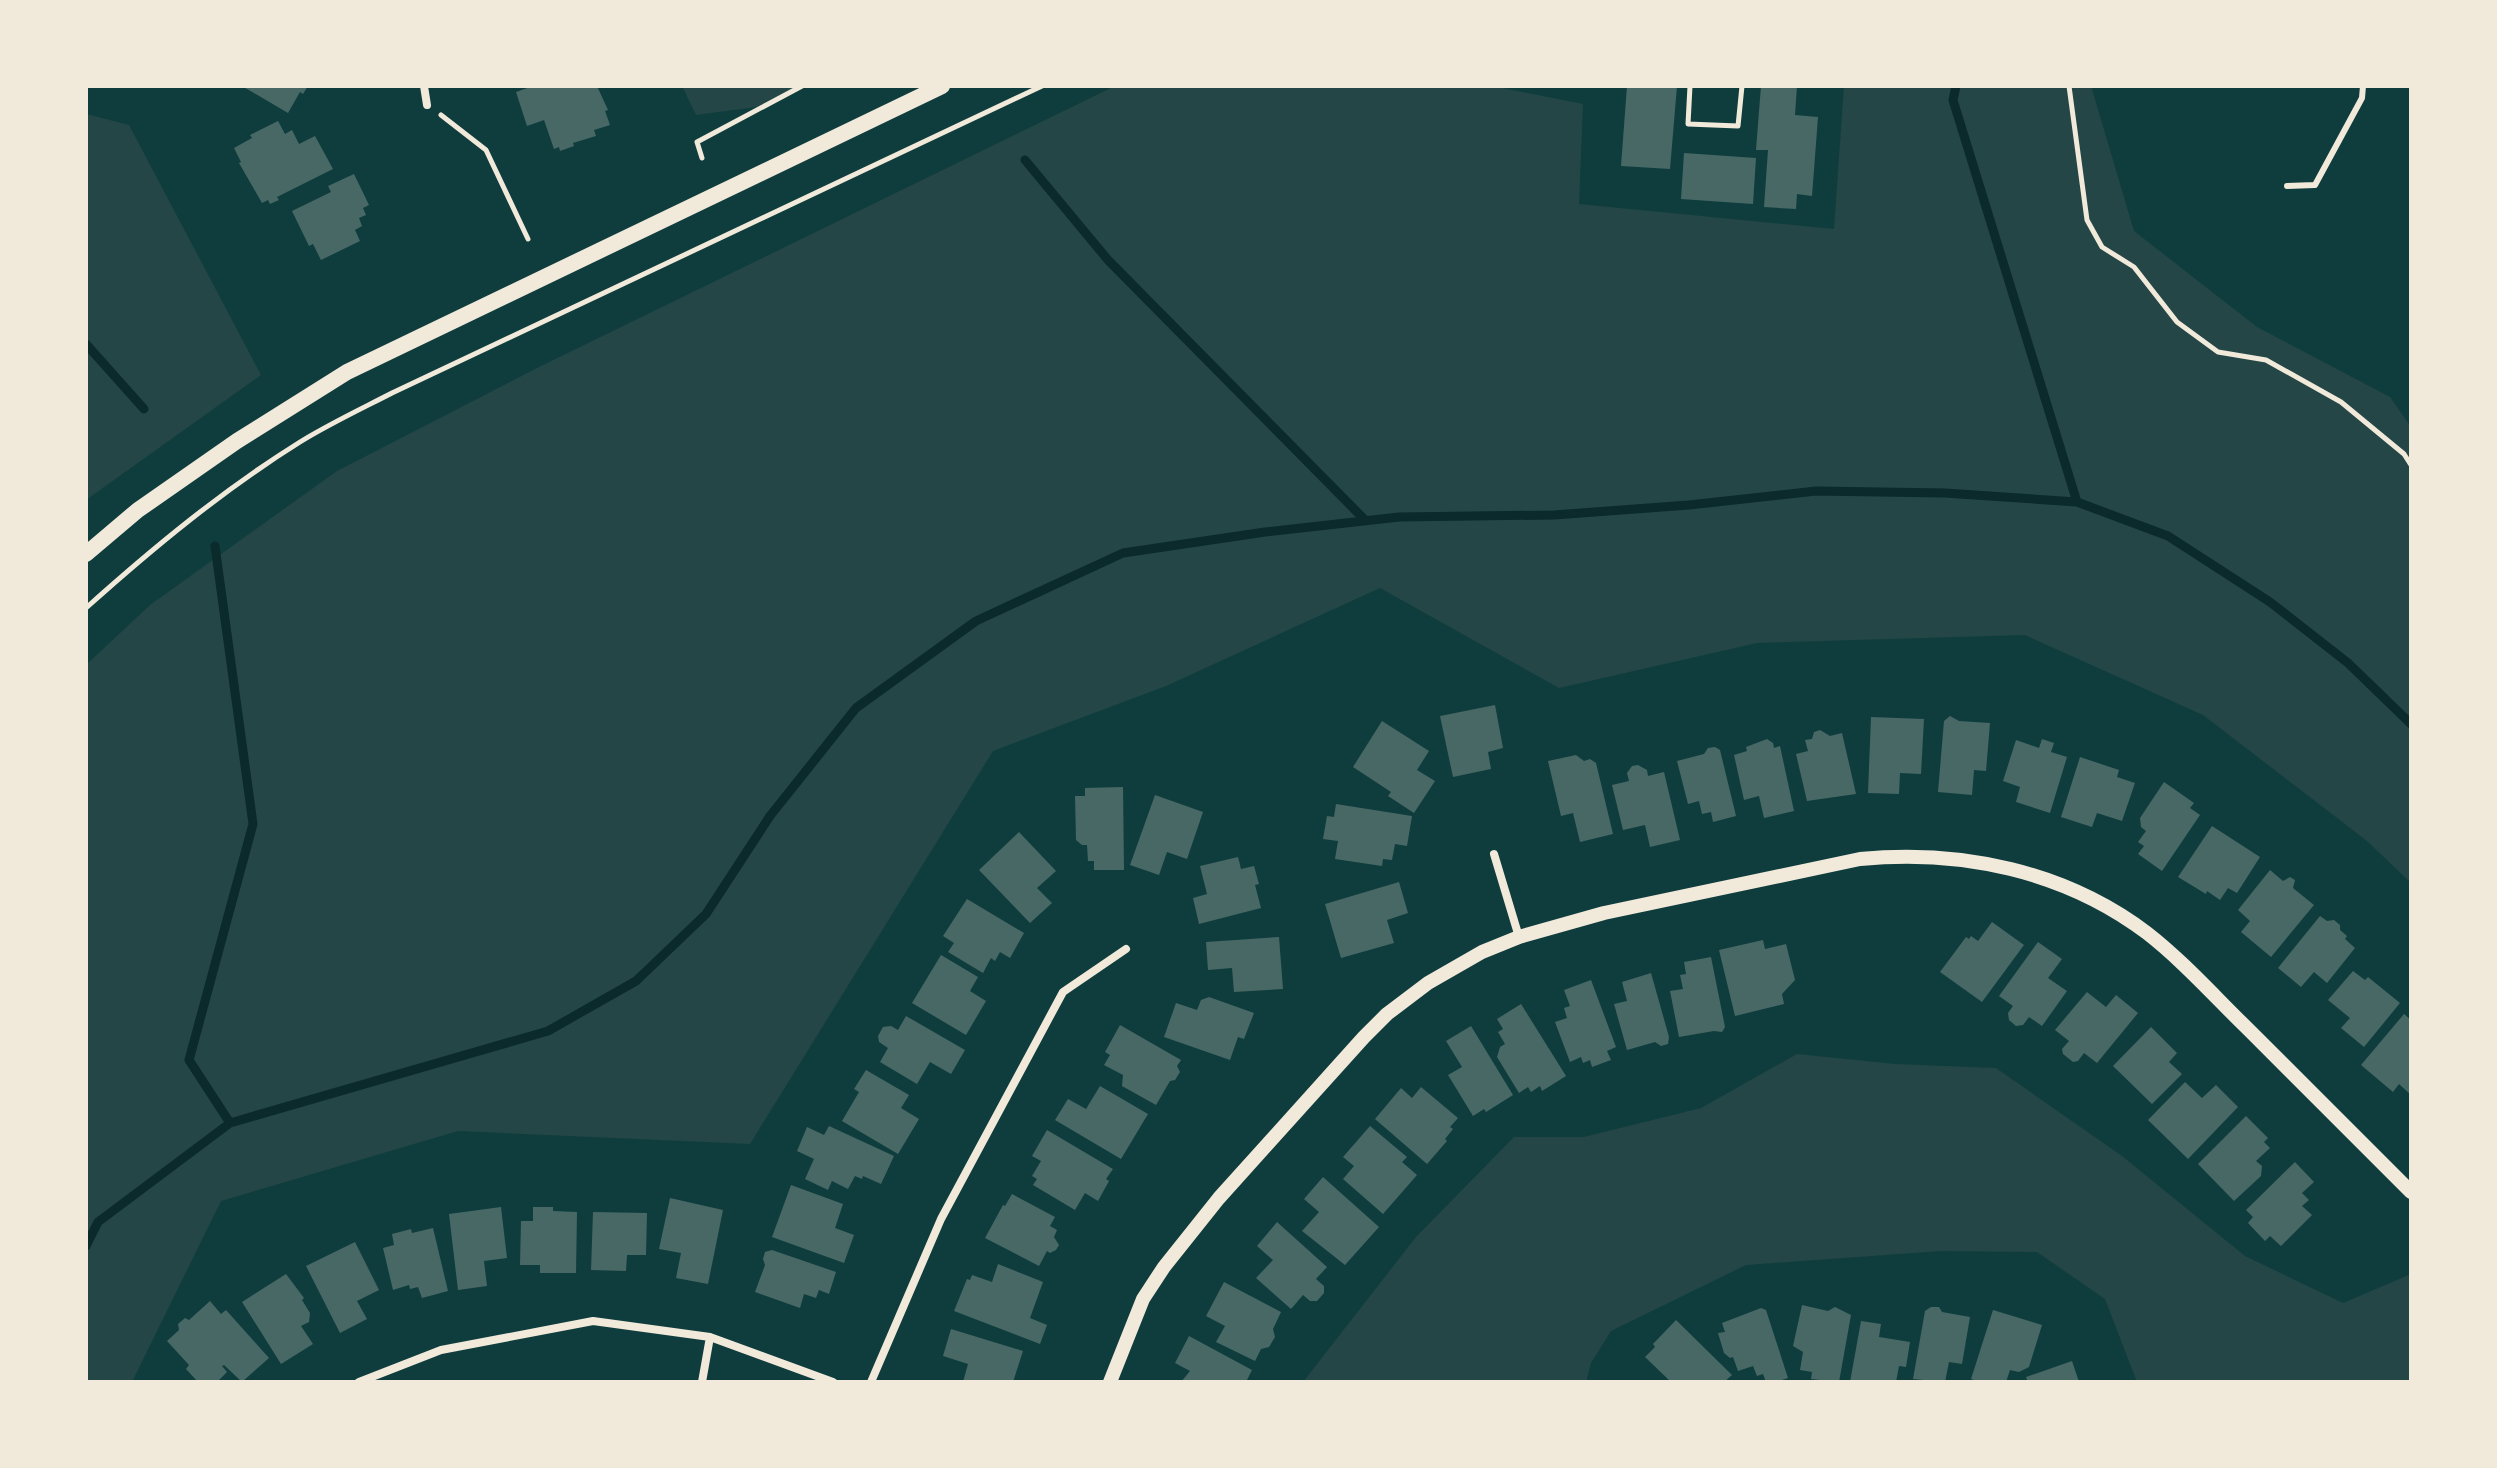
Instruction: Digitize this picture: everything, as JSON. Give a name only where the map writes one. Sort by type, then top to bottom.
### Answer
[{"type":"main road","points":[[86,554],[138,510],[212,458],[347,372],[942,86]]},
{"type":"street","points":[[424,86],[427,105]]},
{"type":"street","points":[[1494,854],[1519,937]]},
{"type":"street","points":[[1110,1382],[1143,1299],[1164,1267],[1219,1198],[1364,1037],[1387,1014],[1437,977],[1482,952],[1519,937],[1604,913],[1860,859],[1935,857],[2018,870],[2078,892],[2147,933],[2411,1192]]},
{"type":"street","points":[[871,1382],[941,1219],[1063,992],[1126,949]]},
{"type":"street","points":[[359,1382],[441,1350],[593,1321],[710,1337],[833,1382]]},
{"type":"street","points":[[702,1382],[710,1337]]},
{"type":"lane","points":[[2287,186],[2315,185],[2362,98],[2363,86]]},
{"type":"path","points":[[702,158],[697,142],[802,86]]},
{"type":"path","points":[[86,608],[153,548],[301,442],[406,386],[1042,86]]},
{"type":"path","points":[[1690,86],[1688,124],[1738,126],[1742,86]]},
{"type":"path","points":[[2069,86],[2087,220],[2102,247],[2134,267],[2177,322],[2218,352],[2266,360],[2341,402],[2404,454],[2411,465]]},
{"type":"path","points":[[427,105],[486,150],[528,239]]},
{"type":"shaded area","points":[[682,86],[807,86],[764,106],[696,115]]},
{"type":"shaded area","points":[[1115,86],[1492,86],[1583,104],[1579,204],[1834,229],[1844,86],[2091,86],[2134,231],[2257,327],[2390,397],[2411,427],[2411,883],[2367,841],[2203,715],[2025,635],[1757,643],[1559,688],[1380,588],[1166,686],[993,751],[750,1144],[458,1131],[221,1201],[132,1382],[86,1382],[86,665],[150,605],[337,471],[535,369]]},
{"type":"shaded area","points":[[86,114],[129,125],[261,375],[86,500]]},
{"type":"shaded area","points":[[1797,1054],[1895,1064],[1996,1068],[2122,1156],[2245,1256],[2343,1303],[2411,1274],[2411,1382],[2137,1382],[2105,1299],[2037,1252],[1941,1251],[1746,1265],[1611,1331],[1591,1363],[1586,1382],[1303,1382],[1416,1237],[1514,1137],[1584,1137],[1701,1108]]},
{"type":"building","points":[[242,86],[308,86],[303,94],[300,92],[288,113]]},
{"type":"building","points":[[533,86],[597,86],[608,110],[605,111],[610,125],[594,130],[596,136],[573,143],[574,146],[560,151],[559,147],[554,149],[544,120],[527,126],[516,92]]},
{"type":"building","points":[[1627,86],[1677,86],[1670,169],[1621,166]]},
{"type":"building","points":[[1761,86],[1797,86],[1795,115],[1818,117],[1812,196],[1797,194],[1796,209],[1764,207],[1768,150],[1756,150]]},
{"type":"building","points":[[278,121],[285,134],[292,130],[299,144],[315,136],[333,169],[277,197],[279,200],[262,203],[234,148],[252,138],[250,135]]},
{"type":"building","points":[[1684,153],[1756,158],[1753,204],[1681,199]]},
{"type":"building","points":[[354,174],[369,205],[363,208],[366,215],[359,218],[362,226],[355,230],[360,241],[321,260],[313,244],[309,246],[292,211],[331,192],[328,186]]},
{"type":"building","points":[[1495,705],[1503,748],[1488,752],[1491,769],[1453,777],[1440,716]]},
{"type":"building","points":[[1950,716],[1959,721],[1990,723],[1986,771],[1974,770],[1972,795],[1938,792],[1944,721]]},
{"type":"building","points":[[1871,717],[1924,719],[1921,774],[1900,773],[1899,794],[1868,793]]},
{"type":"building","points":[[1382,721],[1429,751],[1417,770],[1435,781],[1414,813],[1388,796],[1391,792],[1353,767]]},
{"type":"building","points":[[1820,730],[1830,736],[1842,733],[1856,794],[1807,801],[1796,754],[1808,751],[1805,740],[1812,739],[1814,732]]},
{"type":"building","points":[[1767,739],[1774,748],[1780,746],[1794,811],[1764,818],[1759,796],[1744,800],[1734,755]]},
{"type":"building","points":[[2042,739],[2054,743],[2051,752],[2067,757],[2050,813],[2016,802],[2020,787],[2003,781],[2016,740],[2039,748]]},
{"type":"building","points":[[1708,748],[1720,750],[1736,816],[1713,822],[1711,812],[1702,814],[1699,801],[1688,804],[1677,761],[1704,754]]},
{"type":"building","points":[[1576,755],[1584,761],[1590,759],[1596,763],[1613,834],[1580,842],[1573,813],[1561,816],[1548,761]]},
{"type":"building","points":[[2080,757],[2119,770],[2117,777],[2135,783],[2122,821],[2097,813],[2092,827],[2061,817]]},
{"type":"building","points":[[1638,765],[1647,770],[1648,776],[1664,772],[1680,840],[1650,847],[1645,825],[1623,830],[1612,785],[1629,781],[1627,773],[1632,766]]},
{"type":"building","points":[[2164,782],[2194,803],[2190,808],[2200,815],[2162,871],[2138,854],[2144,846],[2138,842],[2146,831],[2141,827],[2140,818]]},
{"type":"building","points":[[1123,787],[1124,870],[1094,870],[1094,861],[1088,861],[1087,845],[1076,840],[1075,796],[1085,796],[1085,788]]},
{"type":"building","points":[[1155,795],[1203,812],[1187,859],[1167,852],[1159,875],[1130,865]]},
{"type":"building","points":[[1336,804],[1412,816],[1407,846],[1395,844],[1392,860],[1383,859],[1382,866],[1335,859],[1338,841],[1323,839],[1327,816],[1334,817]]},
{"type":"building","points":[[2212,826],[2260,857],[2237,893],[2228,888],[2220,900],[2178,877]]},
{"type":"building","points":[[1019,832],[1056,871],[1037,888],[1052,903],[1030,923],[979,870]]},
{"type":"building","points":[[1238,857],[1241,869],[1254,866],[1261,908],[1199,924],[1193,898],[1207,894],[1200,866]]},
{"type":"building","points":[[2270,870],[2283,881],[2290,877],[2295,880],[2293,888],[2314,905],[2271,957],[2241,932],[2250,921],[2238,910]]},
{"type":"building","points":[[1399,882],[1408,913],[1387,920],[1394,943],[1341,958],[1325,904]]},
{"type":"building","points":[[967,899],[1024,933],[1010,958],[1000,952],[995,961],[991,958],[983,973],[948,952],[954,943],[943,936]]},
{"type":"building","points":[[2320,916],[2340,925],[2340,930],[2347,936],[2345,939],[2355,948],[2327,983],[2314,972],[2301,987],[2278,968]]},
{"type":"building","points":[[1992,922],[2024,945],[1982,1002],[1940,972],[1966,937],[1969,939],[1971,936],[1978,941]]},
{"type":"building","points":[[1279,937],[1283,989],[1234,992],[1232,968],[1208,970],[1206,942]]},
{"type":"building","points":[[1763,940],[1765,949],[1786,944],[1795,980],[1782,994],[1784,1004],[1735,1016],[1719,950]]},
{"type":"building","points":[[2038,942],[2062,959],[2048,978],[2067,991],[2042,1026],[2029,1017],[2023,1025],[2016,1026],[2009,1020],[2008,1013],[2013,1006],[1999,996]]},
{"type":"building","points":[[941,955],[978,977],[970,991],[986,1001],[966,1035],[912,1003]]},
{"type":"building","points":[[1711,957],[1725,1027],[1722,1032],[1679,1037],[1670,991],[1683,989],[1680,975],[1686,974],[1684,962]]},
{"type":"building","points":[[2353,971],[2365,980],[2368,977],[2400,1003],[2364,1047],[2341,1028],[2350,1018],[2328,1000]]},
{"type":"building","points":[[1651,973],[1669,1037],[1668,1044],[1661,1046],[1655,1042],[1627,1050],[1614,1004],[1627,1001],[1622,982]]},
{"type":"building","points":[[1591,980],[1616,1047],[1607,1051],[1611,1060],[1592,1067],[1590,1060],[1583,1063],[1581,1057],[1570,1062],[1555,1022],[1567,1018],[1564,1008],[1570,1006],[1564,990]]},
{"type":"building","points":[[2087,992],[2106,1007],[2116,995],[2138,1013],[2097,1063],[2084,1053],[2073,1062],[2063,1054],[2062,1049],[2069,1041],[2055,1030]]},
{"type":"building","points":[[1209,997],[1254,1013],[1244,1039],[1238,1037],[1230,1060],[1164,1037],[1176,1003],[1197,1010],[1201,1000]]},
{"type":"building","points":[[1521,1004],[1566,1076],[1542,1091],[1540,1086],[1531,1092],[1528,1087],[1519,1093],[1497,1057],[1500,1047],[1505,1044],[1498,1032],[1503,1029],[1497,1019]]},
{"type":"building","points":[[2404,1014],[2411,1020],[2411,1095],[2399,1084],[2393,1092],[2361,1065]]},
{"type":"building","points":[[906,1016],[965,1050],[951,1074],[930,1062],[917,1084],[880,1062],[888,1048],[879,1042],[878,1036],[883,1027],[891,1026],[898,1030]]},
{"type":"building","points":[[1120,1025],[1181,1060],[1177,1066],[1180,1072],[1175,1080],[1170,1081],[1156,1105],[1122,1086],[1123,1075],[1104,1065],[1110,1055],[1105,1052]]},
{"type":"building","points":[[1471,1026],[1513,1095],[1486,1112],[1484,1109],[1473,1116],[1448,1075],[1462,1067],[1446,1041]]},
{"type":"building","points":[[2151,1027],[2177,1053],[2169,1062],[2182,1074],[2152,1104],[2113,1066]]},
{"type":"building","points":[[866,1070],[909,1095],[901,1108],[919,1119],[898,1154],[842,1121],[859,1092],[854,1089]]},
{"type":"building","points":[[2185,1082],[2202,1098],[2216,1085],[2238,1107],[2188,1159],[2148,1120]]},
{"type":"building","points":[[1100,1086],[1148,1114],[1121,1159],[1055,1120],[1068,1099],[1086,1109]]},
{"type":"building","points":[[1421,1087],[1458,1118],[1450,1127],[1453,1129],[1445,1139],[1447,1141],[1427,1164],[1375,1119],[1401,1088],[1412,1098]]},
{"type":"building","points":[[2246,1116],[2268,1138],[2264,1142],[2270,1148],[2256,1161],[2262,1166],[2261,1176],[2234,1201],[2198,1164]]},
{"type":"building","points":[[829,1126],[894,1156],[881,1184],[855,1176],[848,1189],[832,1181],[828,1190],[805,1179],[814,1159],[797,1151],[807,1127],[824,1135]]},
{"type":"building","points":[[1370,1126],[1407,1157],[1402,1162],[1417,1175],[1383,1214],[1343,1179],[1354,1166],[1343,1157]]},
{"type":"building","points":[[1047,1130],[1113,1169],[1098,1201],[1085,1193],[1075,1210],[1033,1185],[1037,1179],[1032,1176],[1041,1161],[1032,1156]]},
{"type":"building","points":[[2295,1162],[2314,1182],[2302,1193],[2309,1200],[2302,1206],[2312,1215],[2281,1246],[2270,1236],[2265,1241],[2248,1223],[2253,1217],[2246,1210]]},
{"type":"building","points":[[1323,1177],[1379,1227],[1345,1265],[1302,1231],[1319,1212],[1304,1199]]},
{"type":"building","points":[[791,1185],[843,1204],[835,1228],[854,1235],[844,1263],[772,1237]]},
{"type":"building","points":[[1012,1194],[1055,1217],[1050,1226],[1057,1230],[1054,1237],[1059,1245],[1050,1253],[1047,1251],[1039,1266],[985,1238]]},
{"type":"building","points":[[670,1198],[723,1210],[708,1284],[676,1278],[681,1253],[659,1249]]},
{"type":"building","points":[[501,1207],[507,1258],[484,1261],[487,1286],[458,1290],[449,1214]]},
{"type":"building","points":[[533,1207],[577,1212],[576,1273],[540,1273],[540,1265],[520,1265],[521,1221],[533,1221]]},
{"type":"building","points":[[593,1212],[647,1213],[646,1255],[627,1255],[626,1271],[591,1270]]},
{"type":"building","points":[[1277,1222],[1327,1267],[1316,1279],[1324,1286],[1324,1293],[1317,1301],[1310,1301],[1303,1295],[1291,1309],[1256,1278],[1273,1260],[1257,1246]]},
{"type":"building","points":[[433,1228],[448,1291],[422,1298],[418,1287],[410,1289],[409,1285],[393,1290],[383,1248],[394,1245],[392,1234]]},
{"type":"building","points":[[355,1242],[379,1290],[357,1301],[367,1319],[340,1333],[306,1266]]},
{"type":"building","points":[[772,1250],[836,1272],[829,1294],[819,1290],[816,1298],[804,1294],[800,1308],[755,1292],[765,1265],[765,1252]]},
{"type":"building","points":[[998,1264],[1043,1282],[1030,1318],[1047,1325],[1040,1344],[954,1311],[967,1279],[970,1280],[972,1275],[992,1282]]},
{"type":"building","points":[[286,1274],[304,1298],[302,1300],[310,1313],[309,1322],[301,1326],[313,1344],[281,1364],[242,1302]]},
{"type":"building","points":[[1224,1282],[1281,1312],[1273,1329],[1275,1337],[1269,1347],[1261,1349],[1255,1361],[1216,1342],[1225,1326],[1206,1316]]},
{"type":"building","points":[[210,1301],[221,1314],[226,1310],[269,1358],[242,1382],[224,1365],[227,1372],[217,1382],[198,1382],[186,1369],[189,1365],[167,1341],[179,1330],[178,1324],[185,1318],[189,1320]]},
{"type":"building","points":[[1802,1305],[1828,1311],[1835,1307],[1851,1315],[1839,1382],[1811,1379],[1812,1372],[1800,1370],[1803,1352],[1793,1346]]},
{"type":"building","points":[[1931,1307],[1970,1317],[1962,1364],[1949,1362],[1945,1382],[1913,1379],[1925,1311]]},
{"type":"building","points":[[1761,1308],[1766,1310],[1788,1378],[1776,1382],[1766,1382],[1763,1374],[1757,1376],[1753,1366],[1738,1371],[1733,1357],[1724,1353],[1718,1333],[1725,1332],[1722,1323]]},
{"type":"building","points":[[1993,1310],[2042,1325],[2029,1367],[2019,1372],[2010,1370],[2006,1382],[1980,1382],[1971,1379]]},
{"type":"building","points":[[1676,1320],[1732,1375],[1724,1382],[1671,1382],[1645,1357]]},
{"type":"building","points":[[1861,1321],[1881,1324],[1879,1337],[1910,1342],[1906,1367],[1899,1366],[1896,1382],[1850,1382]]},
{"type":"building","points":[[951,1329],[1023,1351],[1013,1382],[963,1382],[968,1364],[943,1356]]},
{"type":"building","points":[[1189,1336],[1252,1370],[1246,1382],[1181,1382],[1190,1371],[1175,1363]]},
{"type":"building","points":[[2072,1361],[2079,1382],[2028,1382],[2026,1377]]},
{"type":"waterway","points":[[1956,86],[1953,100],[2077,502]]},
{"type":"waterway","points":[[1025,160],[1108,260],[1365,520]]},
{"type":"waterway","points":[[86,344],[144,409]]},
{"type":"waterway","points":[[86,1246],[98,1222],[230,1123],[548,1031],[636,981],[706,914],[770,816],[856,708],[976,621],[1123,553],[1265,532],[1399,517],[1554,515],[1816,491],[1945,493],[2077,502],[2168,536],[2270,602],[2348,663],[2411,724]]},
{"type":"waterway","points":[[215,546],[253,824],[189,1060],[230,1123]]}]
